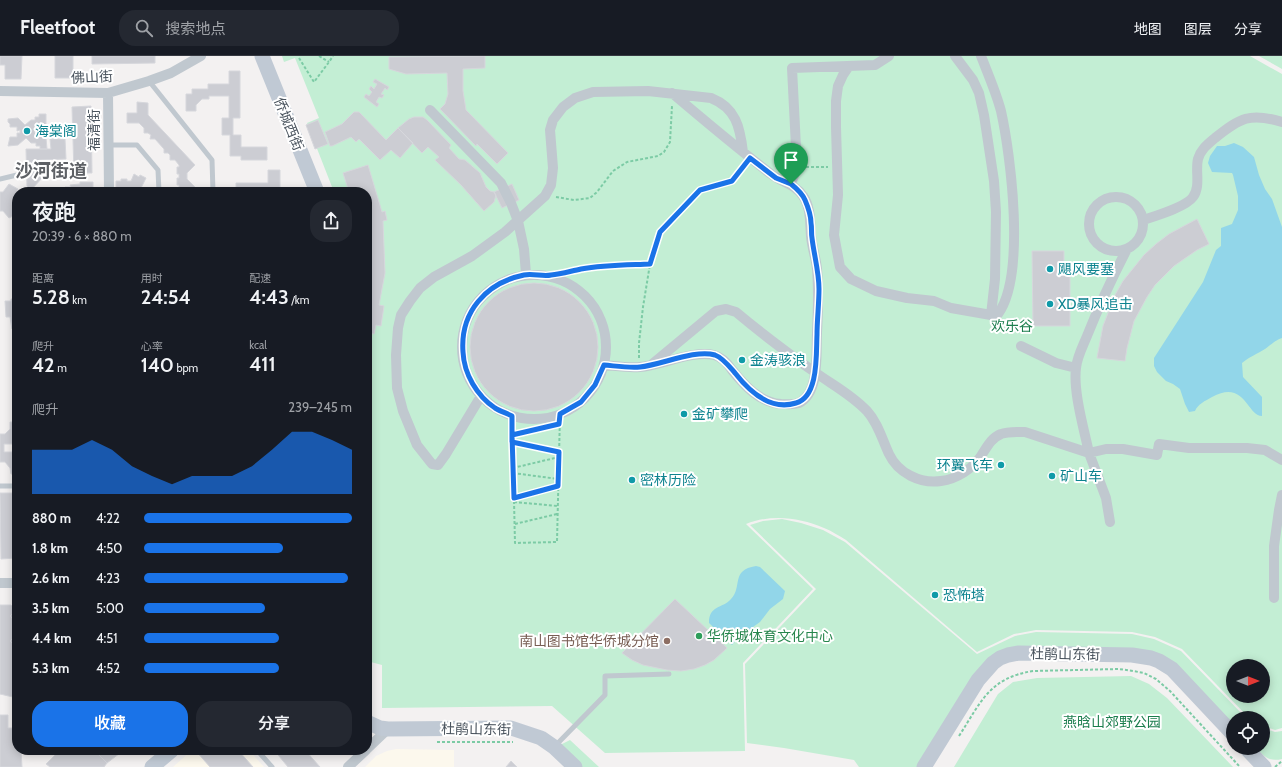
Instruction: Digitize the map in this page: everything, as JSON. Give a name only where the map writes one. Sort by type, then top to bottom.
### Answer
[{"type":"street","name":"佛山街","points":[[0,92],[108,93],[171,73],[202,56]]},
{"type":"street","name":"侨城西街","points":[[262,56],[315,187]]},
{"type":"street","points":[[791,184],[797,168],[792,68],[875,65],[889,56]]},
{"type":"street","points":[[955,56],[974,80],[979,93],[991,164],[996,212],[995,279],[991,315]]},
{"type":"street","points":[[849,66],[840,81],[836,101],[838,195],[834,235],[840,268],[851,279],[876,291],[907,298],[934,301],[951,308],[991,315],[998,314],[1002,309],[1009,287],[1014,249],[1014,217],[1007,142],[994,88],[982,56]]},
{"type":"street","points":[[481,396],[446,454],[438,465],[432,464],[417,445],[403,411],[397,388],[396,355],[398,328],[401,315],[420,288],[434,277],[472,256],[505,232],[545,196],[551,185],[552,174],[550,130],[553,120],[563,107],[575,98],[593,92],[648,91],[711,98],[720,102],[732,113],[736,120],[747,155]]},
{"type":"street","name":"福清街","points":[[108,93],[108,187]]},
{"type":"street","points":[[604,365],[639,367],[696,355],[714,355],[726,363],[746,387],[757,396],[776,404],[790,405],[798,403],[805,398],[810,389],[815,373],[819,290],[817,267],[812,242],[811,222],[804,198],[791,184],[776,178],[672,93]]},
{"type":"street","points":[[430,110],[501,183],[518,221],[524,249],[526,274]]},
{"type":"street","points":[[1143,220],[1186,203],[1193,197],[1197,188],[1198,160],[1201,152],[1205,146],[1232,124],[1243,119],[1255,117],[1269,118],[1282,122]]},
{"type":"street","points":[[991,164],[1009,160]]},
{"type":"street","points":[[1112,197],[1121,197],[1134,204],[1140,210],[1143,220],[1140,238],[1127,250],[1119,252],[1109,251],[1102,248],[1091,236],[1089,228],[1089,219],[1092,211],[1101,201],[1112,197]]},
{"type":"street","points":[[1110,522],[1106,498],[1089,453],[1076,385],[1076,368],[1078,358],[1109,283],[1127,250]]},
{"type":"street","points":[[526,274],[549,276],[571,284],[588,299],[601,319],[606,342],[604,365],[595,385],[581,402],[560,419],[528,419],[512,416],[495,408],[481,396],[470,379],[463,360],[462,341],[467,321],[476,304],[490,289],[507,279],[526,274]]},
{"type":"street","points":[[651,365],[716,312],[726,310],[736,312],[815,373],[851,396],[875,422],[881,432],[894,463],[911,476],[932,482],[943,481],[961,475],[975,464],[991,440],[1002,434],[1025,432],[1089,453],[1106,449],[1123,449],[1157,455],[1159,444],[1189,448],[1247,448],[1265,450],[1282,460]]},
{"type":"street","points":[[1021,346],[1056,363],[1076,368]]},
{"type":"street","points":[[1274,598],[1274,546],[1282,495]]},
{"type":"street","points":[[0,583],[12,583]]},
{"type":"street","name":"杜鹃山东街","points":[[924,767],[984,671],[1000,658],[1019,653],[1132,655],[1151,658],[1172,669],[1226,727]]},
{"type":"street","name":"杜鹃山东街","points":[[372,724],[380,728],[388,729],[511,728],[542,738],[575,767]]},
{"type":"street","points":[[372,744],[388,729]]},
{"type":"street","points":[[152,767],[166,755]]},
{"type":"street","points":[[348,767],[360,755]]},
{"type":"street","points":[[1253,755],[1264,767]]},
{"type":"lane","points":[[149,81],[212,160],[212,187]]},
{"type":"lane","points":[[108,145],[137,145],[158,170],[159,187]]},
{"type":"lane","points":[[0,179],[21,174]]},
{"type":"lane","points":[[0,486],[12,486]]},
{"type":"lane","points":[[554,747],[605,695],[605,676],[669,674]]},
{"type":"lane","points":[[261,755],[272,767]]},
{"type":"path","points":[[319,56],[329,62]]},
{"type":"path","points":[[299,58],[314,82],[333,56]]},
{"type":"path","points":[[545,196],[574,200],[590,198],[597,192],[613,170],[627,162],[658,156],[664,152],[670,142],[672,93]]},
{"type":"path","points":[[639,367],[638,343],[643,307],[650,264],[660,232],[700,190],[732,181],[747,155]]},
{"type":"path","points":[[797,168],[837,166]]},
{"type":"path","points":[[549,276],[581,269],[650,264]]},
{"type":"path","points":[[512,416],[512,435],[512,442],[515,543],[557,542],[560,419],[512,435]]},
{"type":"path","points":[[512,442],[559,452]]},
{"type":"path","points":[[513,468],[559,457]]},
{"type":"path","points":[[513,473],[558,479]]},
{"type":"path","points":[[514,498],[558,486]]},
{"type":"path","points":[[514,502],[558,506]]},
{"type":"path","points":[[515,524],[557,514]]},
{"type":"path","points":[[959,736],[983,699],[1001,681],[1009,677],[1020,673],[1033,671],[1119,669],[1144,673],[1156,679],[1170,691],[1240,767]]},
{"type":"path","points":[[433,742],[517,743]]},
{"type":"path","points":[[1275,767],[1282,761]]},
{"type":"shaded area","points":[[396,749],[454,750],[454,767],[365,767],[376,756]]},
{"type":"shaded area","points":[[186,755],[253,755],[264,767],[173,767]]},
{"type":"green space","name":"欢乐谷","points":[[282,56],[1250,56],[1282,74],[1282,728],[1275,730],[1270,728],[1270,711],[1242,711],[1234,703],[1270,703],[1270,659],[1226,659],[1226,694],[1182,649],[1155,637],[1132,632],[1036,630],[1014,634],[977,652],[846,540],[814,524],[785,518],[765,519],[746,524],[813,589],[743,663],[745,751],[605,753],[552,706],[382,708],[382,665],[372,662],[372,187],[332,187],[307,123],[319,118],[295,58],[284,62]]},
{"type":"green space","points":[[1259,56],[1282,56],[1282,69]]},
{"type":"green space","points":[[782,519],[801,523],[823,530],[845,542],[977,654],[1015,636],[1036,632],[1132,634],[1154,639],[1181,651],[1226,697],[1226,703],[1231,703],[1239,711],[1226,711],[1226,719],[1167,663],[999,656],[922,767],[859,767],[854,760],[747,743],[745,664],[816,589],[750,525],[763,521]]},
{"type":"green space","name":"燕晗山郊野公园","points":[[1131,676],[1149,684],[1167,698],[1233,767],[954,767],[998,694],[1013,682],[1037,678]]},
{"type":"green space","points":[[1270,730],[1275,732],[1282,731],[1282,759],[1274,760],[1264,755],[1270,755]]},
{"type":"green space","points":[[570,740],[599,767],[581,767],[560,745]]},
{"type":"water","points":[[1234,143],[1243,147],[1254,157],[1259,175],[1265,189],[1272,199],[1282,227],[1282,338],[1242,363],[1243,377],[1262,397],[1262,416],[1252,410],[1244,400],[1232,392],[1223,393],[1212,397],[1204,401],[1195,411],[1189,412],[1180,389],[1166,381],[1157,372],[1154,366],[1154,358],[1203,282],[1216,250],[1221,246],[1221,228],[1232,224],[1238,210],[1238,196],[1232,173],[1212,172],[1208,163],[1210,156],[1217,146],[1225,146]]},
{"type":"water","points":[[756,566],[760,567],[785,591],[783,599],[770,609],[760,622],[739,637],[732,645],[709,623],[711,613],[731,599],[743,571]]},
{"type":"building","points":[[0,56],[22,56],[21,79],[5,79],[5,65],[0,65]]},
{"type":"building","points":[[55,56],[73,56],[73,78],[55,78]]},
{"type":"building","points":[[92,56],[155,56],[155,63],[92,64]]},
{"type":"building","points":[[485,56],[485,68],[463,69],[463,91],[466,110],[508,153],[497,164],[477,144],[476,146],[440,109],[445,104],[448,94],[447,73],[406,74],[389,69],[389,57]]},
{"type":"building","points":[[229,71],[240,71],[240,118],[233,118],[233,135],[241,135],[241,147],[267,147],[267,160],[241,160],[241,156],[230,156],[230,135],[222,135],[222,118],[229,118],[229,96],[209,96],[209,99],[202,99],[196,105],[196,111],[186,111],[186,94],[192,94],[192,89],[208,89],[208,84],[229,84]]},
{"type":"building","points":[[375,79],[389,87],[387,90],[385,88],[381,94],[384,95],[382,98],[379,97],[376,102],[379,104],[377,107],[364,97],[366,94],[369,96],[372,92],[369,89],[371,86],[374,89],[377,84],[373,82]]},
{"type":"building","points":[[137,102],[148,103],[148,115],[195,165],[187,173],[187,179],[195,187],[179,187],[179,185],[177,185],[177,178],[179,178],[179,174],[177,174],[177,167],[179,167],[179,165],[175,160],[170,160],[170,155],[168,153],[164,153],[164,149],[155,139],[150,139],[151,135],[144,133],[144,128],[139,123],[127,123],[127,113],[137,113]]},
{"type":"building","points":[[91,106],[92,173],[74,173],[72,107]]},
{"type":"building","points":[[354,112],[359,112],[386,140],[398,128],[413,143],[400,158],[391,150],[380,160],[359,139],[356,142],[351,137],[330,146],[325,132],[342,124]]},
{"type":"building","name":"海棠阁","points":[[39,114],[46,114],[46,125],[42,125],[42,129],[36,129],[34,131],[36,134],[42,134],[42,138],[46,138],[47,149],[40,149],[40,146],[36,146],[36,143],[31,143],[26,138],[18,145],[8,146],[10,137],[17,137],[17,133],[20,133],[20,130],[17,131],[17,127],[10,127],[8,119],[18,118],[25,125],[31,120],[35,120],[35,117],[39,117]]},
{"type":"building","points":[[414,117],[423,117],[427,120],[451,145],[449,148],[459,159],[465,160],[480,173],[486,187],[496,195],[494,202],[484,211],[461,185],[435,160],[439,157],[428,147],[422,153],[398,128]]},
{"type":"building","points":[[318,120],[328,144],[315,149],[306,125]]},
{"type":"building","points":[[50,139],[65,139],[66,159],[39,160],[39,174],[43,177],[34,187],[28,187],[26,149],[51,149]]},
{"type":"building","points":[[368,165],[382,212],[385,211],[387,220],[383,221],[385,273],[379,305],[384,306],[381,326],[376,325],[374,334],[372,334],[372,187],[347,187],[343,173]]},
{"type":"building","points":[[268,170],[280,170],[280,187],[236,187],[236,183],[268,183]]},
{"type":"building","points":[[134,174],[139,177],[140,175],[146,178],[142,187],[116,187],[116,181],[121,181],[121,179],[131,181]]},
{"type":"building","points":[[80,182],[93,182],[93,187],[71,187],[70,185],[80,184]]},
{"type":"building","points":[[9,184],[14,187],[12,187],[12,216],[9,218],[3,211],[0,211],[0,192],[3,192]]},
{"type":"building","points":[[512,184],[519,200],[502,208],[494,192]]},
{"type":"building","points":[[1197,219],[1209,244],[1197,250],[1174,266],[1155,285],[1134,321],[1125,361],[1097,358],[1103,326],[1115,295],[1123,281],[1144,255],[1156,244],[1169,234]]},
{"type":"building","points":[[1032,251],[1064,251],[1064,272],[1070,272],[1070,326],[1033,326]]},
{"type":"building","points":[[540,283],[564,290],[575,297],[584,306],[593,322],[597,334],[597,360],[591,377],[584,388],[575,397],[564,404],[547,410],[528,411],[504,404],[493,397],[484,388],[477,377],[471,360],[470,341],[477,317],[484,306],[493,297],[504,290],[521,284]]},
{"type":"building","points":[[12,299],[12,329],[10,317],[6,317],[5,301],[11,301]]},
{"type":"building","points":[[10,422],[12,422],[12,444],[4,444],[4,452],[12,452],[12,474],[10,468],[5,462],[0,462],[0,434],[5,434],[10,429]]},
{"type":"building","points":[[0,493],[12,493],[12,558],[1,559]]},
{"type":"building","points":[[675,599],[727,648],[714,660],[705,665],[694,669],[681,671],[643,665],[622,653]]},
{"type":"building","points":[[0,605],[11,605],[12,614],[10,616],[12,618],[12,639],[10,641],[12,643],[12,697],[0,694]]},
{"type":"building","points":[[0,715],[8,715],[8,728],[12,728],[12,755],[21,755],[22,767],[0,767]]},
{"type":"building","points":[[55,755],[99,755],[107,763],[104,767],[50,767],[46,764]]},
{"type":"building","points":[[99,755],[117,755],[107,763]]},
{"type":"building","points":[[200,755],[242,755],[253,767],[210,767]]},
{"type":"building","points":[[278,755],[309,755],[320,767],[288,767]]},
{"type":"building","points":[[511,761],[517,767],[506,767]]},
{"type":"place","name":"海棠阁","points":[[27,131]]},
{"type":"place","name":"飓风要塞","points":[[1050,269]]},
{"type":"place","name":"XD暴风追击","points":[[1050,304]]},
{"type":"place","name":"金涛骇浪","points":[[742,360]]},
{"type":"place","name":"金矿攀爬","points":[[684,414]]},
{"type":"place","name":"环翼飞车","points":[[1001,465]]},
{"type":"place","name":"矿山车","points":[[1052,476]]},
{"type":"place","name":"密林历险","points":[[632,480]]},
{"type":"place","name":"恐怖塔","points":[[935,595]]},
{"type":"place","name":"华侨城体育文化中心","points":[[699,636]]},
{"type":"place","name":"南山图书馆华侨城分馆","points":[[667,641]]},
{"type":"district","name":"沙河街道","points":[[51,171]]},
{"type":"route","points":[[791,184],[776,178],[750,158],[732,181],[700,190],[660,232],[650,264],[581,269],[549,276],[526,274],[507,279],[490,289],[476,304],[467,321],[462,341],[463,360],[470,379],[481,396],[495,408],[512,416],[512,435],[512,442],[559,452],[558,486],[514,498],[513,473],[512,435],[559,424],[560,414],[581,402],[595,385],[604,365],[639,367],[696,355],[714,355],[726,363],[746,387],[757,396],[776,404],[790,405],[798,403],[805,398],[810,389],[815,373],[819,290],[817,267],[811,236],[811,222],[808,210],[804,198],[791,184]]}]
